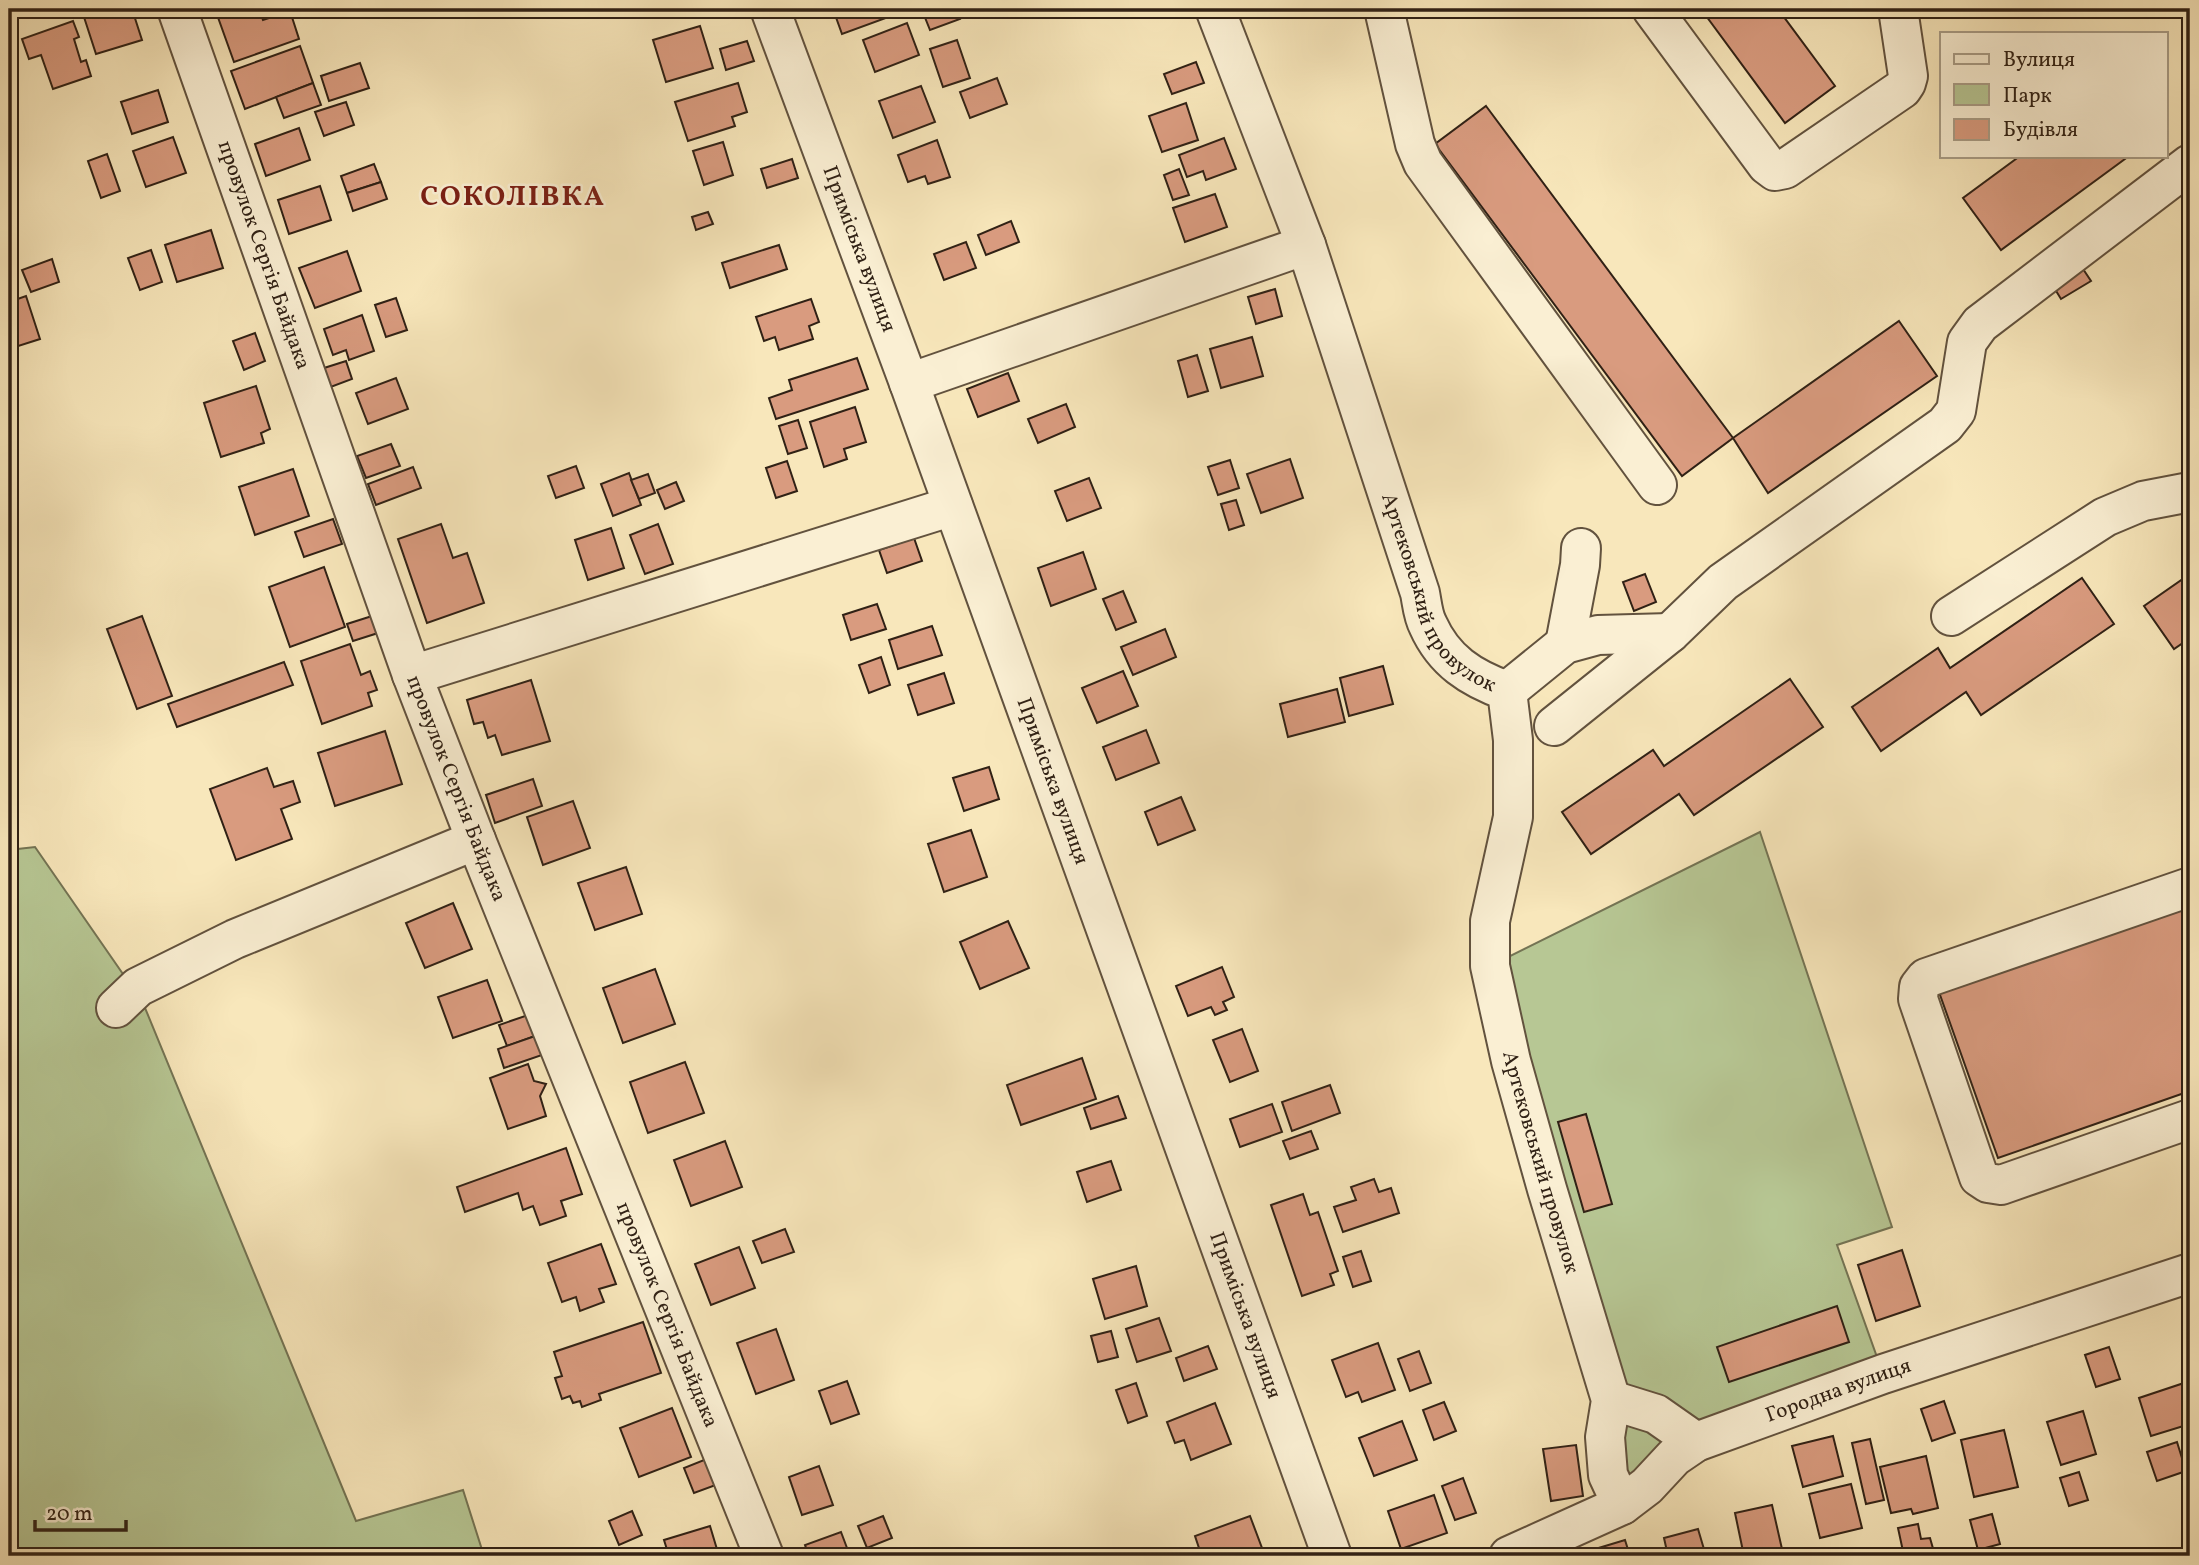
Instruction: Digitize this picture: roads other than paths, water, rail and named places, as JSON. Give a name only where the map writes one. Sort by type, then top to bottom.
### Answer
[{"type":"street","name":"провулок Сергія Байдака","points":[[177,9],[412,675],[476,841],[764,1556]]},
{"type":"street","name":"Приміська вулиця","points":[[769,9],[909,383],[1332,1556]]},
{"type":"street","name":"Артековський провулок","points":[[1215,9],[1306,245],[1420,593],[1427,624],[1448,657],[1479,681],[1507,691],[1513,740],[1513,817],[1490,921],[1490,966],[1511,1061],[1611,1400],[1605,1437],[1608,1475],[1622,1505]]},
{"type":"street","points":[[1384,9],[1415,144],[1423,163],[1657,485]]},
{"type":"street","points":[[1652,9],[1767,165],[1775,171],[1786,169],[1902,89],[1908,76],[1898,9]]},
{"type":"street","points":[[1554,726],[1670,633],[1723,582],[1945,425],[1956,411],[1967,342],[1980,324],[2190,164]]},
{"type":"street","points":[[909,383],[1306,245]]},
{"type":"street","points":[[1951,616],[2105,517],[2143,501],[2190,492]]},
{"type":"street","points":[[412,675],[953,506]]},
{"type":"street","points":[[1565,644],[1581,548]]},
{"type":"street","points":[[1507,691],[1565,644],[1598,635],[1670,633]]},
{"type":"street","points":[[116,1008],[138,987],[235,939],[476,841]]},
{"type":"street","points":[[2190,887],[1926,978],[1919,987],[1918,999],[1979,1177],[1988,1184],[2001,1185],[2190,1119]]},
{"type":"street","name":"Городна вулиця","points":[[1509,1556],[1622,1505],[1647,1486],[1674,1457],[1696,1442],[1883,1374],[2190,1273]]},
{"type":"street","points":[[1611,1400],[1656,1414],[1696,1442]]},
{"type":"district","name":"СОКОЛІВКА","points":[[513,197]]}]
